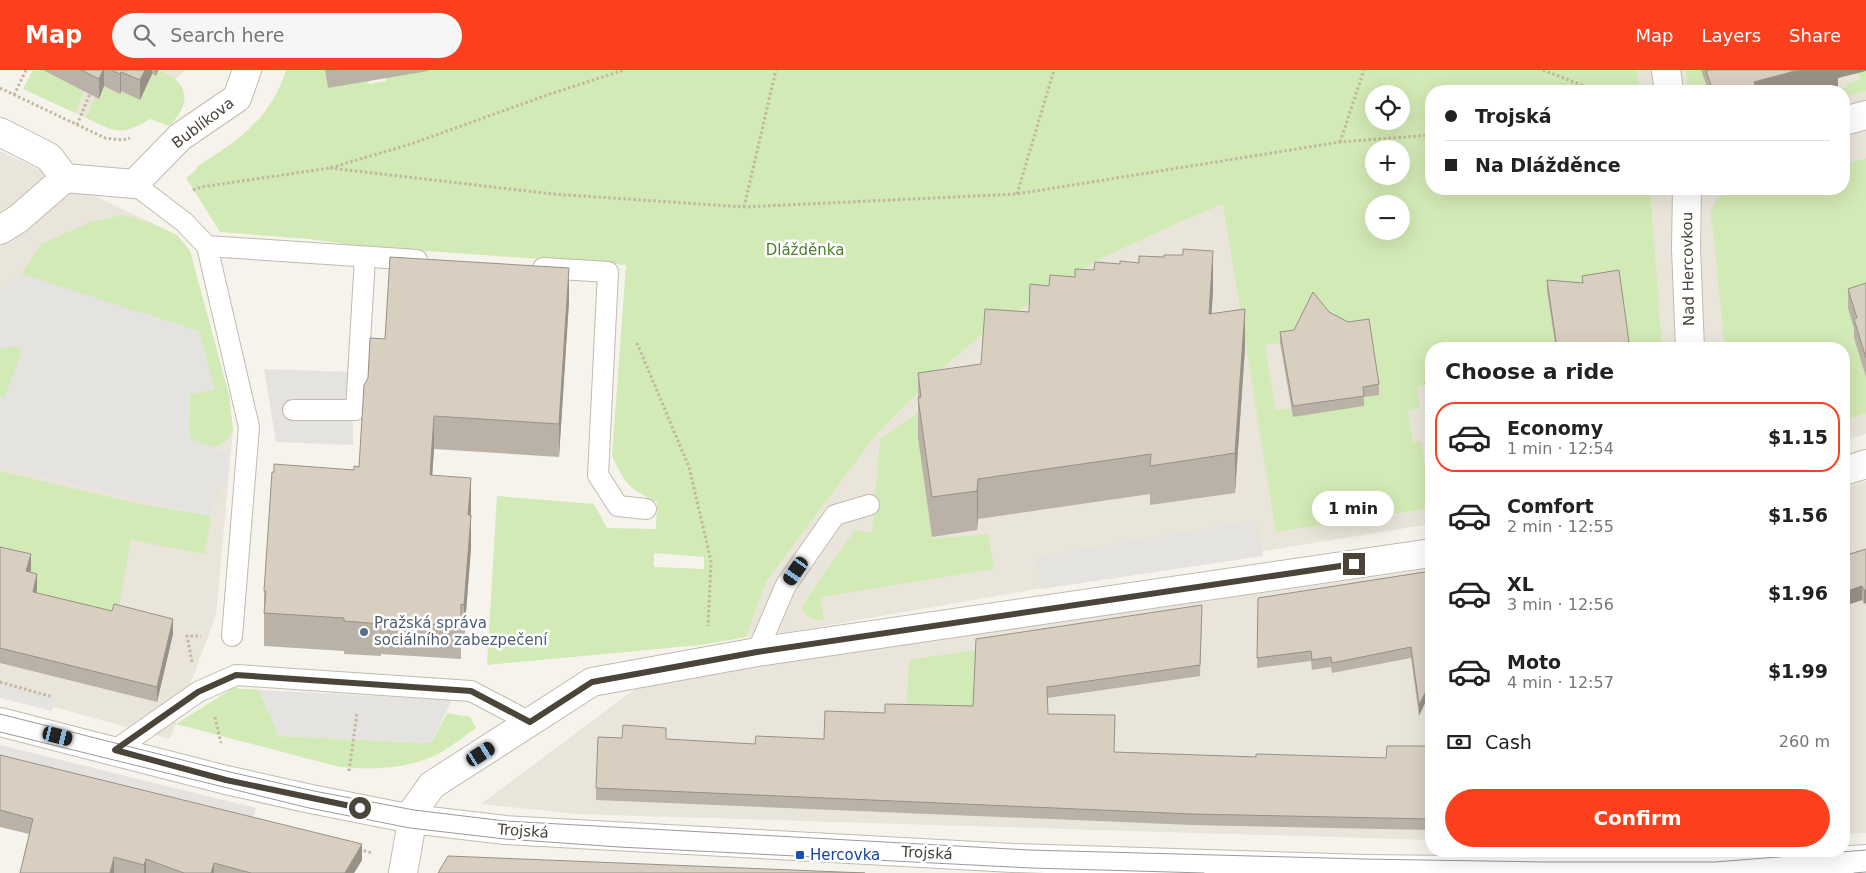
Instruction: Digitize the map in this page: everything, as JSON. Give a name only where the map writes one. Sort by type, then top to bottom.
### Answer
[{"type":"street","name":"Bublíkova","points":[[134,184],[180,137],[237,98],[247,70]]},
{"type":"street","points":[[1666,70],[1669,85]]},
{"type":"street","points":[[1850,119],[1866,115]]},
{"type":"street","points":[[0,132],[49,157],[66,178]]},
{"type":"street","points":[[0,230],[18,219],[66,178],[134,184]]},
{"type":"street","name":"Nad Hercovkou","points":[[1687,195],[1686,248],[1690,342]]},
{"type":"street","points":[[1850,469],[1866,464]]},
{"type":"street","points":[[400,869],[414,810],[432,786],[592,682],[757,652],[1425,554]]},
{"type":"street","name":"Trojská","points":[[0,722],[226,780],[412,818],[505,830],[1031,866],[1544,871],[1866,859]]},
{"type":"lane","points":[[134,184],[184,222],[207,246],[249,428],[232,636]]},
{"type":"lane","points":[[207,246],[433,261]]},
{"type":"lane","points":[[292,410],[356,410],[365,257]]},
{"type":"lane","points":[[520,267],[608,272],[598,475],[618,506],[646,508]]},
{"type":"lane","points":[[757,652],[786,585],[835,515],[869,505]]},
{"type":"lane","points":[[115,750],[198,692],[236,675],[471,691],[530,722]]},
{"type":"path","points":[[14,95],[26,70]]},
{"type":"path","points":[[160,204],[201,187],[330,168],[411,144],[550,94],[624,70]]},
{"type":"path","points":[[744,206],[776,70]]},
{"type":"path","points":[[1017,194],[1054,70]]},
{"type":"path","points":[[1340,142],[1364,70]]},
{"type":"path","points":[[1543,70],[1582,85]]},
{"type":"path","points":[[0,88],[105,138],[123,140],[155,126],[180,137]]},
{"type":"path","points":[[77,125],[92,88]]},
{"type":"path","points":[[330,168],[553,194],[744,206],[1017,194],[1340,142],[1425,135]]},
{"type":"path","points":[[634,334],[688,467],[711,561],[706,662]]},
{"type":"path","points":[[198,692],[187,636],[206,636]]},
{"type":"path","points":[[343,805],[349,774],[360,683]]},
{"type":"shaded area","points":[[76,70],[185,70],[175,80],[167,73],[152,74],[140,100],[121,92],[120,94],[99,99],[95,98],[86,118],[75,113],[84,92],[79,89],[86,75]]},
{"type":"shaded area","points":[[1637,70],[1866,70],[1866,434],[1850,438],[1850,342],[1425,342],[1425,525],[1134,572],[783,633],[746,637],[766,582],[875,436],[941,369],[988,330],[1098,260],[1223,204],[1365,178],[1365,185],[1410,185],[1410,180],[1425,186],[1425,195],[1850,195],[1850,85],[1639,85]]},
{"type":"shaded area","points":[[0,151],[177,235],[190,251],[229,395],[233,430],[216,615],[170,739],[0,692]]},
{"type":"shaded area","points":[[22,274],[199,331],[215,390],[190,394],[189,438],[228,454],[227,486],[220,487],[211,516],[0,467],[0,397],[5,397],[22,351],[19,347],[11,346],[0,349],[0,287]]},
{"type":"shaded area","points":[[264,369],[352,372],[353,445],[276,442]]},
{"type":"shaded area","points":[[1866,481],[1866,833],[1850,834],[1850,486]]},
{"type":"shaded area","points":[[1256,520],[1263,556],[1041,589],[1035,557]]},
{"type":"shaded area","points":[[1425,570],[1425,840],[576,814],[481,804],[639,686],[837,653]]},
{"type":"shaded area","points":[[0,684],[55,698],[52,711],[0,698]]},
{"type":"shaded area","points":[[259,690],[452,700],[431,743],[279,736]]},
{"type":"shaded area","points":[[0,745],[256,808],[252,820],[0,756]]},
{"type":"green space","points":[[33,70],[76,70],[86,75],[79,89],[84,92],[75,113],[23,89]]},
{"type":"green space","points":[[158,70],[176,80],[182,87],[184,94],[181,110],[169,126],[150,119],[132,128],[118,130],[104,127],[86,118],[95,97],[99,99],[104,86],[120,94],[121,91],[152,74],[155,75]]},
{"type":"green space","name":"Dlážděnka","points":[[286,70],[325,70],[328,88],[368,81],[369,84],[386,81],[386,78],[428,70],[1637,70],[1639,85],[1425,85],[1425,195],[1650,195],[1661,342],[1619,342],[1548,291],[1555,342],[1425,342],[1425,385],[1417,387],[1420,408],[1408,411],[1413,442],[1421,441],[1425,467],[1425,509],[1276,532],[1223,204],[1098,260],[988,330],[941,369],[875,436],[766,582],[746,637],[700,645],[487,665],[497,496],[594,504],[607,528],[656,529],[657,502],[629,485],[612,456],[626,265],[369,247],[309,239],[220,232],[186,178],[198,166],[240,137],[262,115],[279,87]],"holes":[[[1299,340],[1379,395],[1363,397],[1364,406],[1293,417],[1291,408],[1275,410],[1265,345]],[[654,553],[704,557],[704,569],[654,567]]]},
{"type":"green space","points":[[1686,70],[1780,70],[1745,85],[1687,85]]},
{"type":"green space","points":[[1866,71],[1866,91],[1850,95],[1850,85],[1847,85],[1847,83],[1860,80],[1858,73]]},
{"type":"green space","points":[[1866,158],[1866,303],[1857,338],[1854,339],[1866,377],[1866,413],[1850,418],[1850,342],[1724,342],[1711,211],[1722,195],[1850,195],[1850,162]]},
{"type":"green space","points":[[123,215],[153,224],[177,235],[190,251],[229,395],[233,430],[224,443],[209,446],[189,438],[190,394],[214,390],[22,274],[41,244],[91,222]]},
{"type":"green space","points":[[11,346],[19,347],[22,351],[5,397],[0,397],[0,349]]},
{"type":"green space","points":[[918,413],[918,438],[932,539],[988,534],[994,569],[821,597],[824,621],[811,618],[802,611],[805,601],[855,530],[872,533],[880,439]]},
{"type":"green space","points":[[0,471],[139,504],[211,516],[205,554],[131,540],[117,615],[38,594],[20,668],[0,562]]},
{"type":"green space","points":[[976,650],[973,717],[906,723],[909,660]]},
{"type":"green space","points":[[233,688],[259,690],[279,736],[431,743],[447,713],[470,717],[476,728],[446,749],[425,760],[401,766],[364,768],[340,767],[176,724]]},
{"type":"building","points":[[81,70],[103,70],[99,79]]},
{"type":"building","points":[[111,70],[145,70],[140,80]]},
{"type":"building","points":[[1799,70],[1754,82],[1755,85],[1711,85],[1706,71]]},
{"type":"building","points":[[1183,249],[1213,251],[1209,314],[1245,309],[1235,453],[1150,466],[1151,454],[978,479],[977,491],[932,497],[918,398],[921,397],[918,373],[981,364],[985,309],[1029,312],[1030,284],[1049,286],[1050,275],[1075,277],[1075,269],[1094,270],[1095,262],[1120,264],[1120,261],[1139,263],[1139,256],[1164,257],[1164,255],[1183,255]]},
{"type":"building","points":[[390,257],[569,268],[559,424],[434,416],[430,475],[471,478],[468,515],[471,515],[464,605],[461,604],[461,626],[381,621],[381,624],[344,621],[344,618],[264,613],[274,464],[354,470],[354,466],[359,467],[364,385],[368,378],[370,338],[385,339]]},
{"type":"building","points":[[1619,270],[1629,342],[1556,342],[1547,280],[1583,283],[1582,276]]},
{"type":"building","points":[[1866,283],[1866,358],[1854,319],[1857,318],[1848,289]]},
{"type":"building","points":[[1313,292],[1329,312],[1348,322],[1369,319],[1379,384],[1363,387],[1364,396],[1293,406],[1280,332],[1294,330]]},
{"type":"building","points":[[0,547],[31,554],[26,571],[37,574],[33,592],[112,611],[114,604],[173,619],[157,687],[0,648]]},
{"type":"building","points":[[1866,549],[1866,590],[1862,586],[1850,590],[1850,554]]},
{"type":"building","points":[[1425,572],[1425,693],[1419,705],[1411,647],[1332,663],[1331,657],[1312,660],[1311,651],[1257,658],[1258,598]]},
{"type":"building","points":[[1202,605],[1200,665],[1047,687],[1048,714],[1115,715],[1114,752],[1256,757],[1256,754],[1386,758],[1387,746],[1425,746],[1425,819],[1192,814],[596,788],[598,737],[622,738],[623,725],[666,728],[666,739],[755,744],[756,736],[824,739],[825,711],[885,713],[885,704],[973,706],[976,639]]},
{"type":"building","points":[[0,755],[362,844],[345,873],[251,873],[214,863],[211,873],[184,873],[146,859],[144,865],[114,857],[110,873],[20,873],[33,819],[0,810]]},
{"type":"building","points":[[448,856],[865,873],[438,873]]},
{"type":"tram line","points":[[0,714],[230,772],[314,791],[414,810],[505,821],[1029,850],[1544,862],[1715,862],[1778,857]]},
{"type":"tram line","points":[[0,732],[309,808],[410,828],[505,839],[619,847],[1031,868],[1204,873]]},
{"type":"tram line","points":[[1850,851],[1866,850]]},
{"type":"tram line","points":[[1854,873],[1866,872]]},
{"type":"place","name":"Pražská správa sociálního zabezpečení","points":[[364,632]]},
{"type":"place","name":"Hercovka","points":[[800,855]]},
{"type":"route","points":[[360,808],[226,780],[115,750],[198,692],[236,675],[471,691],[530,722],[592,682],[757,652],[1354,564]]}]
